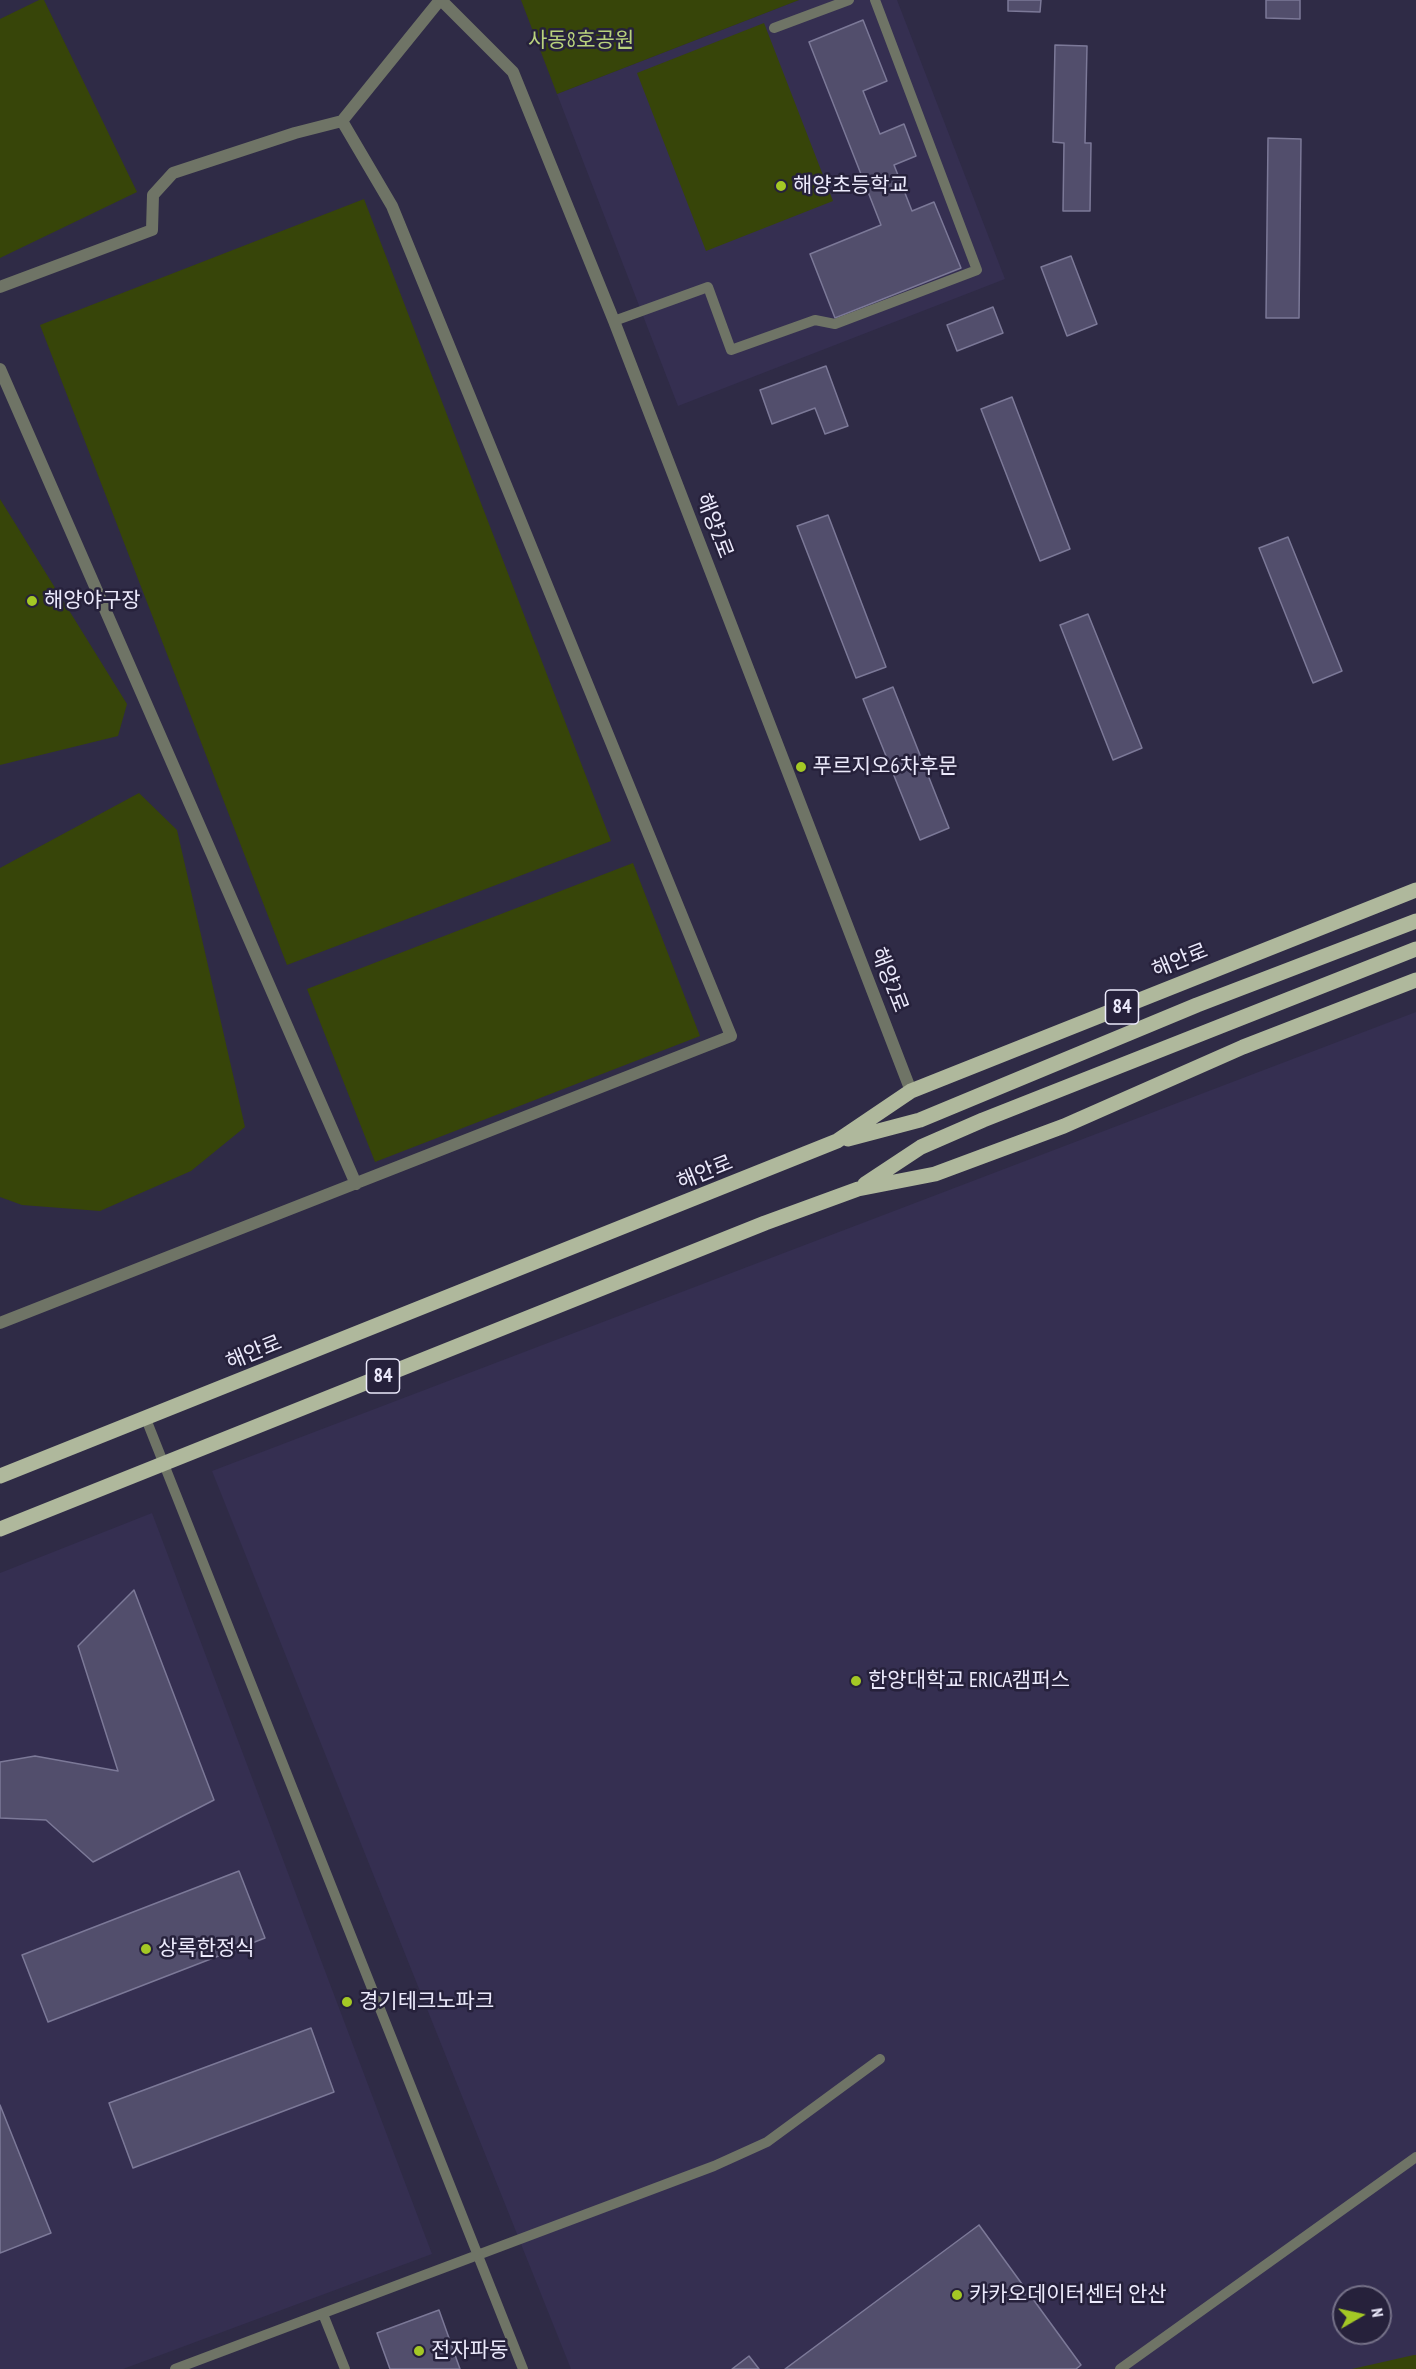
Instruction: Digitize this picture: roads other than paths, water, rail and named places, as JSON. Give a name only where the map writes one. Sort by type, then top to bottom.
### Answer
[{"type":"main road","name":"해안로","points":[[0,1476],[837,1141],[911,1091],[1416,890]]},
{"type":"main road","points":[[837,1141],[920,1120],[1197,1005],[1416,921]]},
{"type":"main road","points":[[858,1189],[921,1147],[1416,949]]},
{"type":"main road","name":"84","points":[[0,1529],[765,1223],[858,1189],[935,1174],[1064,1126],[1243,1047],[1416,980]]},
{"type":"street","points":[[0,287],[152,230],[153,195],[173,173],[342,120],[441,0]]},
{"type":"street","name":"해양2로","points":[[441,0],[513,72],[614,321],[911,1091]]},
{"type":"street","points":[[0,1323],[731,1036],[393,206],[342,120]]},
{"type":"street","points":[[0,369],[356,1184]]},
{"type":"lane","points":[[774,28],[849,0]]},
{"type":"lane","points":[[614,321],[708,287],[731,351],[815,320],[835,324],[977,270],[875,0]]},
{"type":"lane","points":[[146,1419],[523,2369]]},
{"type":"lane","points":[[175,2369],[714,2166],[767,2142],[880,2059]]},
{"type":"lane","points":[[1120,2369],[1416,2157]]},
{"type":"lane","points":[[323,2314],[345,2369]]},
{"type":"place","name":"해양초등학교","points":[[781,186]]},
{"type":"place","name":"해양야구장","points":[[32,601]]},
{"type":"place","name":"푸르지오6차후문","points":[[801,767]]},
{"type":"place","name":"한양대학교 ERICA캠퍼스","points":[[856,1681]]},
{"type":"place","name":"상록한정식","points":[[146,1949]]},
{"type":"place","name":"경기테크노파크","points":[[347,2002]]},
{"type":"place","name":"카카오데이터센터 안산","points":[[957,2295]]},
{"type":"place","name":"전자파동","points":[[419,2351]]},
{"type":"park label","name":"사동8호공원","points":[[581,41]]}]
